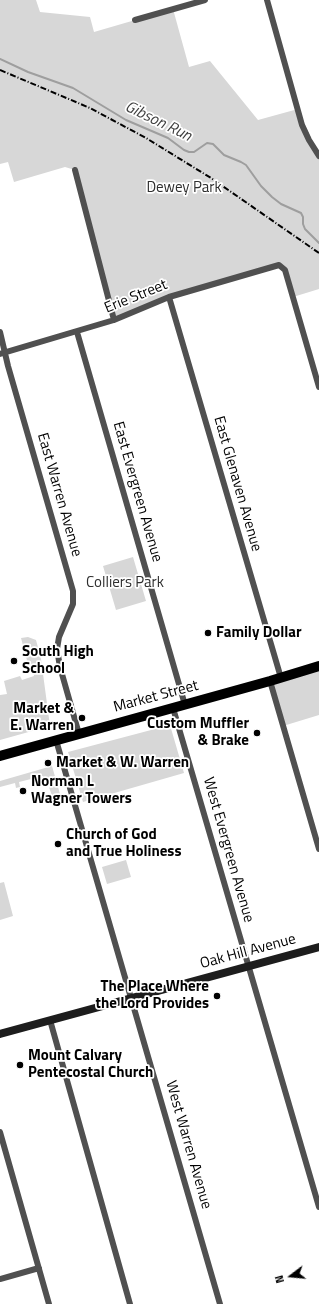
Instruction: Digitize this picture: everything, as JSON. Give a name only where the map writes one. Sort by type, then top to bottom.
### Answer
[{"type":"main road","name":"Market Street","points":[[0,756],[281,678],[319,666]]},
{"type":"street","points":[[135,20],[205,0]]},
{"type":"street","points":[[267,0],[302,125],[319,156]]},
{"type":"street","points":[[75,170],[114,320]]},
{"type":"street","name":"Erie Street","points":[[2,353],[114,320],[169,297],[279,265],[285,270],[319,386]]},
{"type":"street","name":"East Glenaven Avenue","points":[[169,297],[281,678]]},
{"type":"street","name":"East Warren Avenue","points":[[0,332],[2,353],[73,591],[73,604],[59,637],[57,649],[60,667],[79,734]]},
{"type":"street","name":"East Evergreen Avenue","points":[[77,332],[185,705]]},
{"type":"street","points":[[270,681],[319,849]]},
{"type":"street","name":"West Evergreen Avenue","points":[[173,708],[319,1208]]},
{"type":"street","name":"West Warren Avenue","points":[[56,740],[220,1304]]},
{"type":"street","name":"Oak Hill Avenue","points":[[0,1034],[319,947]]},
{"type":"street","points":[[50,1020],[130,1304]]},
{"type":"street","points":[[0,1132],[49,1304]]},
{"type":"street","points":[[0,1279],[39,1268]]},
{"type":"green space","name":"Dewey Park","points":[[0,0],[36,0],[40,12],[90,17],[94,32],[173,9],[189,67],[210,61],[258,120],[298,109],[319,156],[319,289],[293,297],[282,266],[169,297],[114,320],[75,170],[65,167],[14,182],[8,162],[0,164]]},
{"type":"green space","name":"Colliers Park","points":[[133,557],[146,601],[116,610],[103,566]]},
{"type":"green space","points":[[28,637],[36,640],[41,659],[50,726],[0,740],[0,695],[7,694],[4,681],[20,676],[22,680],[34,676],[31,663],[28,664],[21,638]]},
{"type":"green space","points":[[319,666],[319,715],[283,726],[270,681]]},
{"type":"green space","points":[[170,725],[184,773],[83,802],[68,752]]},
{"type":"green space","points":[[52,766],[60,794],[52,796],[48,784],[45,784],[43,776],[19,782],[20,787],[16,788],[15,783],[0,787],[0,781]]},
{"type":"green space","points":[[126,860],[131,877],[107,884],[102,867]]},
{"type":"green space","points":[[4,882],[13,916],[0,920],[0,883]]},
{"type":"waterway","name":"Gibson Run","points":[[0,59],[28,72],[73,88],[126,120],[168,138],[189,152],[194,152],[207,143],[213,144],[224,155],[246,165],[261,186],[272,197],[281,204],[301,213],[305,229],[319,243]]},
{"type":"railway","points":[[0,70],[90,108],[146,138],[211,178],[319,253]]},
{"type":"place","name":"Family Dollar","points":[[208,633]]},
{"type":"place","name":"South High School","points":[[14,661]]},
{"type":"place","name":"Market & E. Warren","points":[[82,718]]},
{"type":"place","name":"Custom Muffler & Brake","points":[[257,733]]},
{"type":"place","name":"Market & W. Warren","points":[[48,763]]},
{"type":"place","name":"Norman L Wagner Towers","points":[[23,791]]},
{"type":"place","name":"Church of God and True Holiness","points":[[58,844]]},
{"type":"place","name":"The Place Where the Lord Provides","points":[[217,996]]},
{"type":"place","name":"Mount Calvary Pentecostal Church","points":[[20,1065]]}]
